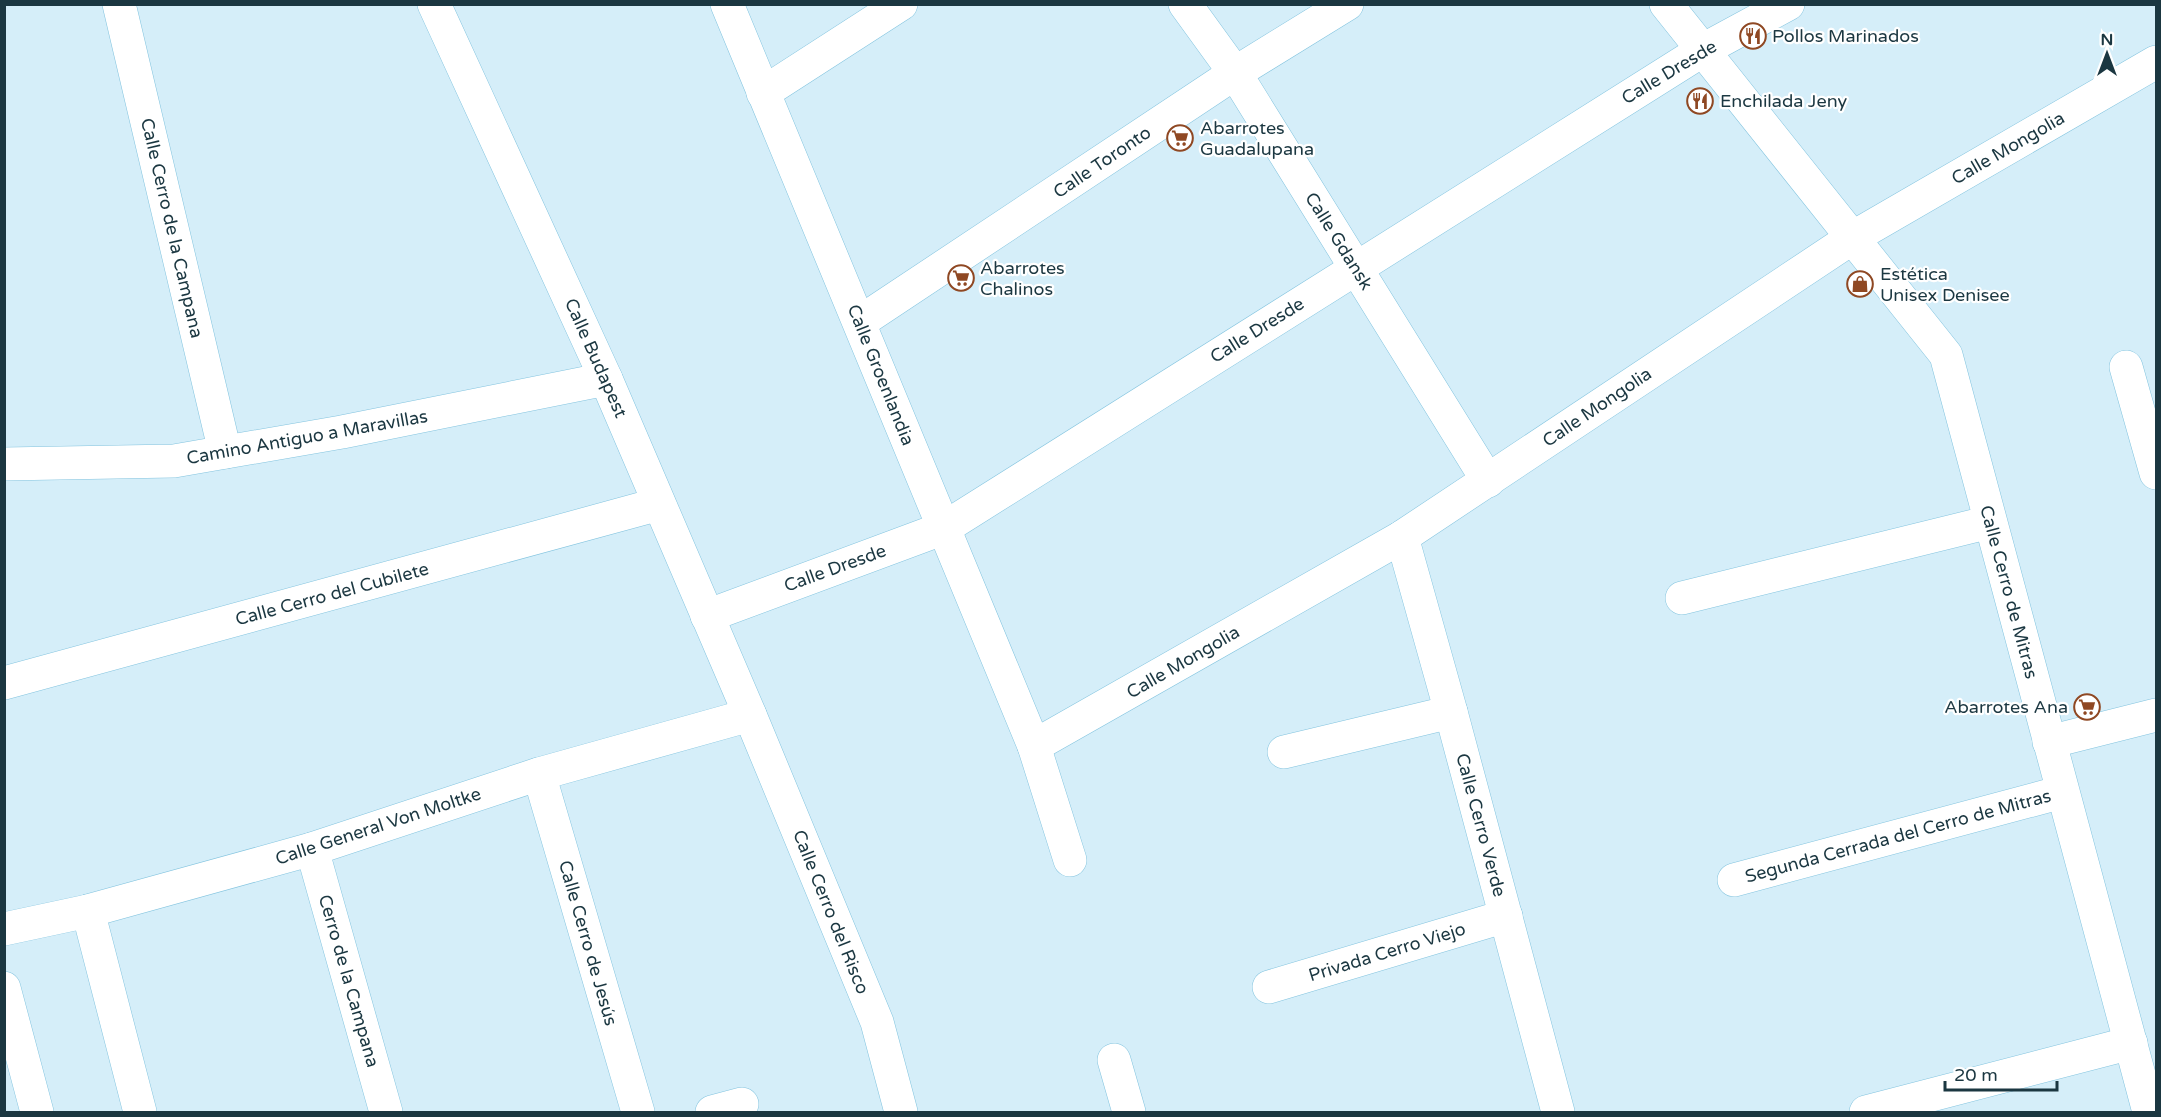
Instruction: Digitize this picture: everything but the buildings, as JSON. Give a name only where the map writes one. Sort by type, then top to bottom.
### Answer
[{"type":"street","name":"Calle Cerro de la Campana","points":[[119,4],[225,452]]},
{"type":"street","name":"Calle Budapest","points":[[434,4],[606,379],[750,715]]},
{"type":"street","name":"Calle Groenlandia","points":[[727,4],[1034,746],[1070,860]]},
{"type":"street","points":[[764,93],[901,4]]},
{"type":"street","name":"Calle Gdansk","points":[[1185,4],[1235,73],[1488,481]]},
{"type":"street","name":"Calle Toronto","points":[[860,322],[1235,73],[1347,4]]},
{"type":"street","name":"Calle Cerro de Mitras","points":[[1666,4],[1946,355],[2149,1113]]},
{"type":"street","name":"Calle Dresde","points":[[707,616],[944,528],[1703,50],[1788,4]]},
{"type":"street","name":"Calle Mongolia","points":[[1034,746],[1402,537],[1852,238],[2157,62]]},
{"type":"street","points":[[2126,367],[2157,473]]},
{"type":"street","name":"Camino Antiguo a Maravillas","points":[[4,464],[174,461],[342,432],[606,379]]},
{"type":"street","name":"Calle Cerro del Cubilete","points":[[4,683],[659,504]]},
{"type":"street","points":[[1682,598],[1990,522]]},
{"type":"street","name":"Calle Cerro Verde","points":[[1402,537],[1451,711],[1558,1113]]},
{"type":"street","points":[[1284,752],[1451,711]]},
{"type":"street","name":"Calle General Von Moltke","points":[[4,929],[88,911],[312,849],[538,774],[750,715]]},
{"type":"street","name":"Calle Cerro del Risco","points":[[750,715],[877,1022],[901,1113]]},
{"type":"street","points":[[2049,742],[2157,715]]},
{"type":"street","name":"Calle Cerro de Jesús","points":[[538,774],[638,1113]]},
{"type":"street","name":"Segunda Cerrada del Cerro de Mitras","points":[[1734,880],[2062,792]]},
{"type":"street","name":"Cerro de la Campana","points":[[312,849],[386,1113]]},
{"type":"street","points":[[88,911],[140,1113]]},
{"type":"street","name":"Privada Cerro Viejo","points":[[1269,987],[1506,916]]},
{"type":"street","points":[[4,988],[37,1113]]},
{"type":"street","points":[[1866,1113],[2131,1043]]},
{"type":"street","points":[[1114,1060],[1129,1113]]},
{"type":"place","name":"Pollos Marinados","points":[[1753,36]]},
{"type":"place","name":"Enchilada Jeny","points":[[1700,101]]},
{"type":"place","name":"Abarrotes Guadalupana","points":[[1180,138]]},
{"type":"place","name":"Abarrotes Chalinos","points":[[961,278]]},
{"type":"place","name":"Estética Unisex Denisee","points":[[1860,284]]},
{"type":"place","name":"Abarrotes Ana","points":[[2087,707]]}]
